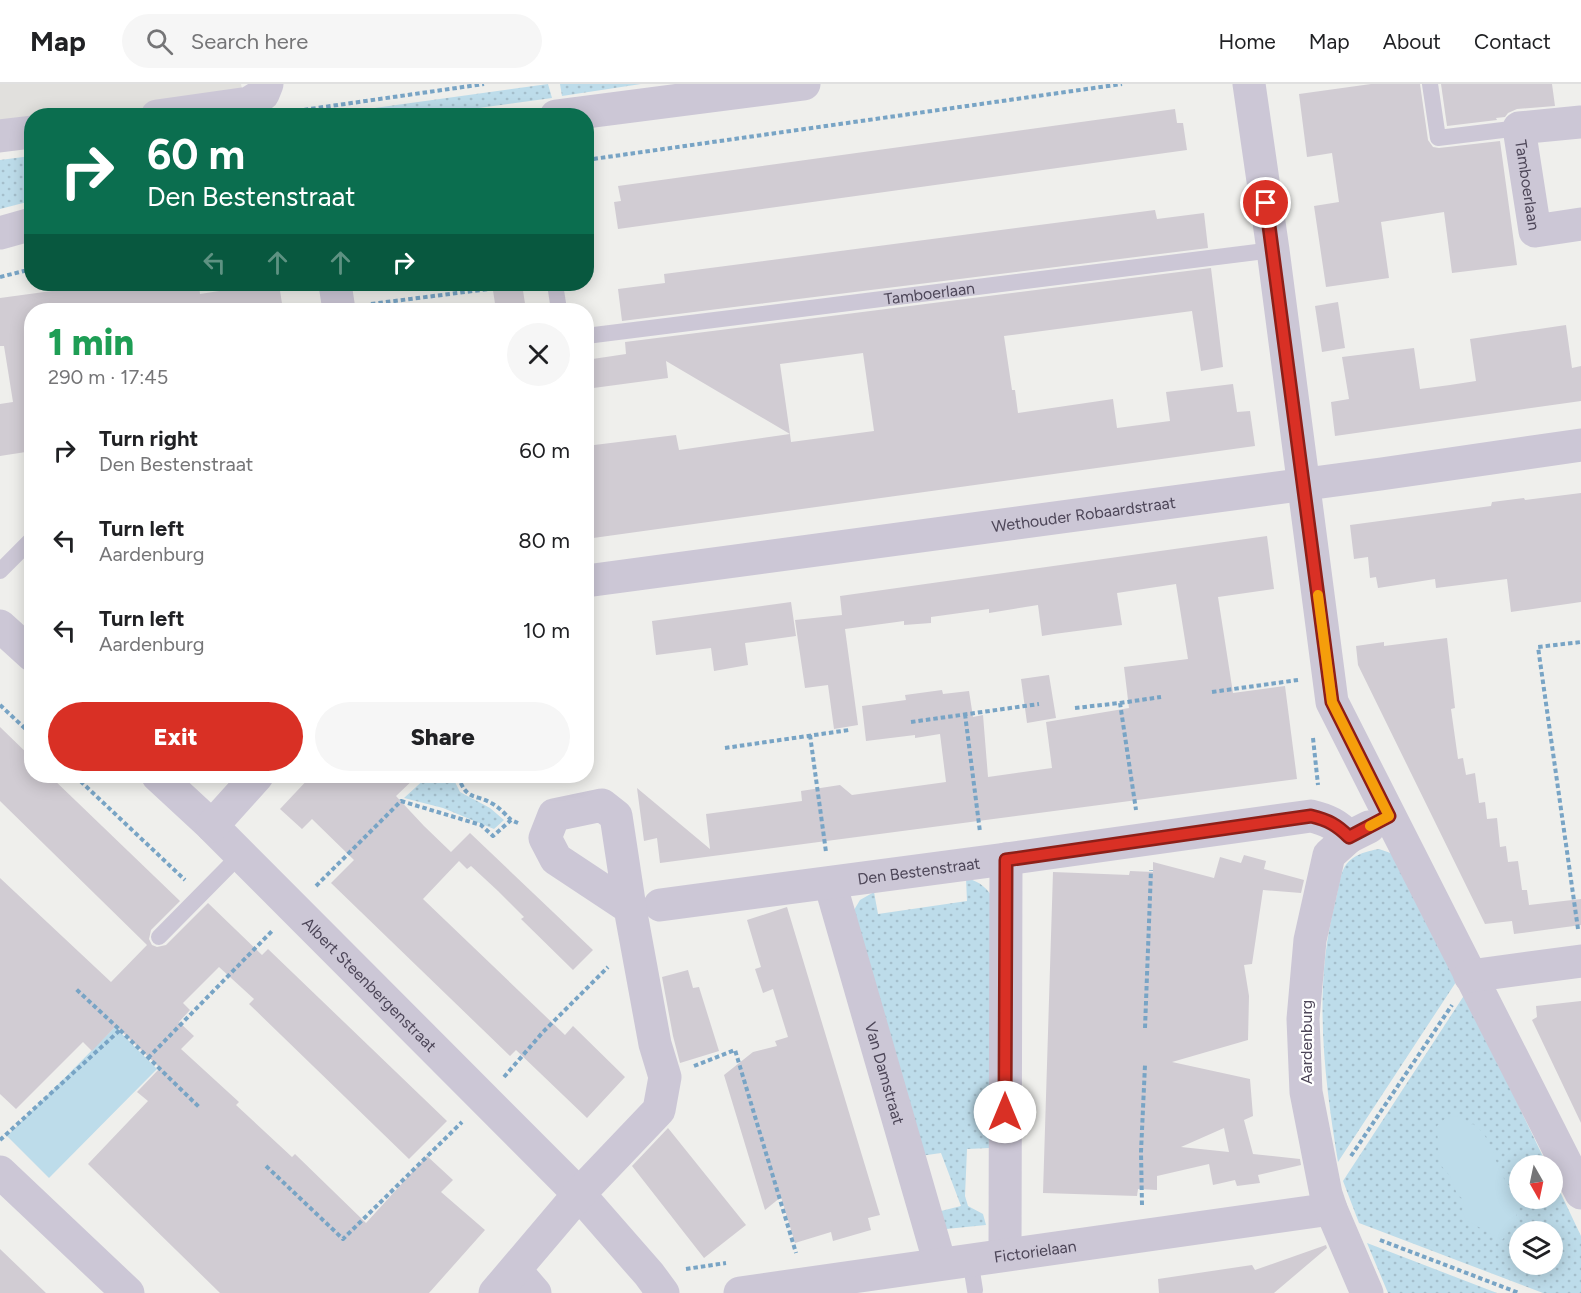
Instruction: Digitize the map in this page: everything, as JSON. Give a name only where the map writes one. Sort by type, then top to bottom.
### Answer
[{"type":"street","points":[[594,111],[804,84]]},
{"type":"street","points":[[1249,84],[1332,702],[1581,1193]]},
{"type":"street","points":[[214,108],[249,103],[263,94],[272,99]]},
{"type":"street","name":"Tamboerlaan","points":[[1581,122],[1519,128],[1535,231],[1581,224]]},
{"type":"street","points":[[0,136],[24,133]]},
{"type":"street","points":[[0,233],[24,226]]},
{"type":"street","name":"Wethouder Robaardstraat","points":[[594,580],[1581,445]]},
{"type":"street","points":[[0,626],[24,648]]},
{"type":"street","name":"Albert Steenbergenstraat","points":[[166,783],[212,826],[579,1194],[650,1274],[663,1293]]},
{"type":"street","points":[[212,826],[251,783]]},
{"type":"street","points":[[515,1286],[579,1194],[659,1110],[665,1077],[655,1044],[645,906],[616,816],[602,805],[554,815],[545,838],[556,859],[645,906]]},
{"type":"street","name":"Den Bestenstraat","points":[[645,906],[995,861],[1144,828],[1311,816],[1321,818]]},
{"type":"street","name":"Aardenburg","points":[[1367,1293],[1331,1209],[1306,1092],[1303,1019],[1310,940],[1320,887],[1329,855],[1349,837],[1389,816]]},
{"type":"street","points":[[1321,818],[1336,825],[1349,837]]},
{"type":"street","points":[[995,861],[1005,1254]]},
{"type":"street","name":"Van Damstraat","points":[[830,883],[962,1271]]},
{"type":"street","points":[[1470,976],[1580,951]]},
{"type":"street","points":[[0,1172],[128,1293]]},
{"type":"street","name":"Fictorielaan","points":[[740,1293],[962,1271],[1005,1254],[1331,1209]]},
{"type":"lane","name":"Tamboerlaan","points":[[1430,84],[1438,138],[1519,128]]},
{"type":"lane","name":"Tamboerlaan","points":[[594,335],[1273,250]]},
{"type":"lane","points":[[0,571],[24,547]]},
{"type":"lane","points":[[159,937],[240,855]]},
{"type":"path","points":[[272,99],[484,84]]},
{"type":"path","points":[[594,159],[1122,84]]},
{"type":"path","points":[[0,277],[24,271]]},
{"type":"path","points":[[338,301],[450,291]]},
{"type":"path","points":[[1580,951],[1538,647],[1581,642]]},
{"type":"path","points":[[1212,692],[1329,676]]},
{"type":"path","points":[[1075,708],[1161,697]]},
{"type":"path","points":[[1120,703],[1144,828],[1145,1028]]},
{"type":"path","points":[[911,723],[1039,704]]},
{"type":"path","points":[[0,705],[24,728]]},
{"type":"path","points":[[965,714],[995,861]]},
{"type":"path","points":[[725,748],[849,730]]},
{"type":"path","points":[[810,735],[830,883]]},
{"type":"path","points":[[1313,736],[1321,818]]},
{"type":"path","points":[[82,783],[201,895]]},
{"type":"path","points":[[460,783],[469,796],[493,804],[511,820],[545,838]]},
{"type":"path","points":[[148,1058],[402,801],[481,825],[493,836],[511,820]]},
{"type":"path","points":[[1470,976],[1331,1209],[1519,1293]]},
{"type":"path","points":[[76,989],[199,1107]]},
{"type":"path","points":[[0,1140],[120,1030]]},
{"type":"path","points":[[665,1077],[735,1050],[796,1254]]},
{"type":"path","points":[[1143,1209],[1141,1152],[1145,1065]]},
{"type":"shaded area","points":[[0,84],[241,84],[243,94],[142,108],[24,108],[24,125],[0,128]]},
{"type":"shaded area","points":[[548,84],[552,98],[478,108],[375,108]]},
{"type":"shaded area","points":[[560,84],[641,84],[562,96]]},
{"type":"shaded area","points":[[24,157],[24,203],[0,209],[0,160]]},
{"type":"shaded area","points":[[420,783],[456,783],[460,792],[490,808],[504,820],[494,829],[443,808],[404,798]]},
{"type":"shaded area","points":[[1379,849],[1399,856],[1458,979],[1338,1162],[1323,1032],[1324,967],[1328,935],[1344,868],[1364,852]]},
{"type":"shaded area","points":[[966,878],[983,886],[995,901],[989,1148],[967,1149],[965,1196],[968,1206],[983,1214],[986,1225],[946,1229],[941,1211],[961,1206],[941,1153],[920,1156],[854,910],[860,900],[874,892],[878,914],[967,901]]},
{"type":"shaded area","points":[[1465,994],[1542,1155],[1509,1155],[1509,1209],[1563,1209],[1563,1198],[1581,1236],[1581,1293],[1543,1293],[1359,1223],[1343,1181]]},
{"type":"shaded area","points":[[115,1027],[157,1069],[49,1178],[7,1136]]},
{"type":"shaded area","points":[[1448,1116],[1459,1117],[1468,1126],[1473,1124],[1488,1141],[1509,1186],[1509,1209],[1517,1209],[1514,1221],[1509,1221],[1509,1231],[1502,1240],[1466,1220],[1462,1211],[1464,1200],[1457,1194],[1450,1176],[1439,1163],[1437,1126]]},
{"type":"shaded area","points":[[1367,1243],[1497,1293],[1388,1293]]},
{"type":"building","points":[[1371,84],[1420,84],[1428,140],[1433,147],[1500,141],[1517,265],[1452,273],[1444,212],[1381,222],[1389,278],[1326,287],[1314,206],[1339,202],[1332,153],[1307,157],[1299,94]]},
{"type":"building","points":[[1441,84],[1552,84],[1555,106],[1517,109],[1505,117],[1496,118],[1497,120],[1447,126]]},
{"type":"building","points":[[1175,109],[1177,123],[1183,123],[1187,150],[618,229],[614,202],[621,201],[618,186]]},
{"type":"building","points":[[1155,210],[1157,219],[1204,213],[1208,248],[622,321],[618,289],[665,283],[664,274]]},
{"type":"building","points":[[1211,268],[1223,367],[1201,371],[1192,311],[1004,336],[1012,390],[1015,390],[1018,413],[1113,399],[1117,428],[1170,421],[1166,392],[1233,384],[1237,412],[1250,411],[1255,446],[594,538],[594,445],[676,435],[679,450],[790,434],[666,361],[668,378],[594,388],[594,359],[626,354],[625,342]],"holes":[[[863,353],[874,431],[791,442],[780,364]]]},
{"type":"building","points":[[52,291],[200,291],[200,294],[219,291],[280,291],[282,303],[24,303],[24,452],[0,456],[0,404],[13,402],[4,346],[0,346],[0,298]]},
{"type":"building","points":[[493,291],[523,291],[525,303],[495,303]]},
{"type":"building","points":[[1338,302],[1345,348],[1322,352],[1315,306]]},
{"type":"building","points":[[1566,325],[1572,368],[1581,366],[1581,401],[1335,436],[1331,402],[1349,399],[1342,357],[1414,348],[1420,389],[1450,385],[1476,381],[1470,339]]},
{"type":"building","points":[[1581,493],[1581,602],[1511,612],[1507,579],[1436,588],[1435,579],[1378,588],[1376,577],[1370,578],[1368,557],[1354,559],[1350,525],[1491,506],[1492,502]]},
{"type":"building","points":[[1267,536],[1274,589],[1218,597],[1233,693],[1285,686],[1297,779],[660,863],[657,838],[644,841],[637,788],[710,849],[706,814],[802,801],[801,791],[840,785],[852,795],[946,782],[940,734],[866,741],[862,706],[906,700],[905,695],[942,690],[943,694],[969,691],[973,717],[983,715],[988,777],[1052,768],[1046,722],[1129,708],[1124,667],[1188,659],[1176,584],[1117,593],[1122,625],[1042,636],[1038,605],[989,613],[989,609],[931,617],[931,623],[904,625],[904,621],[845,629],[858,725],[834,729],[828,685],[805,688],[795,620],[842,615],[840,596]]},
{"type":"building","points":[[791,602],[796,636],[745,643],[748,665],[714,671],[711,648],[656,655],[652,621]]},
{"type":"building","points":[[1447,638],[1455,708],[1451,709],[1458,759],[1463,758],[1466,775],[1475,773],[1479,803],[1485,802],[1487,819],[1497,818],[1500,847],[1506,846],[1508,862],[1518,861],[1522,890],[1527,890],[1529,905],[1581,899],[1581,925],[1514,934],[1512,921],[1485,924],[1358,665],[1356,646],[1384,642],[1384,646]]},
{"type":"building","points":[[1049,675],[1056,718],[1027,723],[1021,679]]},
{"type":"building","points":[[0,727],[24,750],[24,783],[57,783],[180,901],[151,930],[149,939],[152,945],[157,947],[166,945],[208,903],[262,955],[268,949],[447,1121],[409,1159],[249,1004],[254,999],[219,967],[183,1003],[190,1010],[179,1022],[194,1036],[181,1049],[239,1102],[236,1105],[292,1157],[295,1154],[366,1223],[427,1156],[453,1180],[441,1192],[485,1230],[429,1293],[220,1293],[88,1164],[148,1101],[137,1092],[160,1068],[116,1026],[92,1051],[83,1042],[16,1109],[0,1094],[0,878],[111,982],[147,945],[0,801]]},
{"type":"building","points":[[304,783],[410,783],[396,796],[451,852],[470,833],[593,950],[573,970],[521,919],[524,917],[498,891],[471,866],[467,869],[459,861],[423,899],[565,1035],[573,1026],[625,1077],[587,1118],[516,1050],[510,1056],[331,883],[354,860],[312,819],[302,829],[280,809]]},
{"type":"building","points":[[1244,855],[1266,861],[1264,869],[1304,880],[1301,893],[1263,890],[1252,964],[1244,965],[1249,996],[1248,1040],[1172,1062],[1250,1079],[1253,1116],[1244,1120],[1253,1154],[1300,1159],[1301,1165],[1258,1175],[1260,1183],[1237,1186],[1235,1180],[1213,1185],[1209,1164],[1157,1176],[1157,1190],[1138,1189],[1137,1196],[1043,1193],[1053,872],[1129,875],[1130,871],[1153,872],[1153,862],[1214,878],[1220,857],[1241,863]],"holes":[[[1224,1128],[1229,1152],[1181,1147]]]},
{"type":"building","points":[[787,907],[880,1215],[868,1218],[871,1230],[833,1241],[831,1232],[795,1243],[781,1197],[765,1210],[724,1075],[753,1052],[777,1046],[775,1041],[788,1037],[773,989],[763,993],[755,969],[761,967],[747,920]]},
{"type":"building","points":[[688,970],[693,988],[699,987],[719,1051],[680,1063],[662,977]]},
{"type":"building","points":[[1581,1001],[1581,1123],[1532,1020],[1537,1017],[1536,1006]]},
{"type":"building","points":[[668,1128],[746,1225],[704,1258],[632,1166]]},
{"type":"building","points":[[1326,1245],[1327,1248],[1274,1293],[1159,1293],[1158,1279],[1252,1265],[1255,1270]]},
{"type":"building","points":[[0,1249],[46,1293],[0,1293]]},
{"type":"slow traffic","points":[[1318,595],[1332,702],[1389,816],[1370,826]]},
{"type":"route","points":[[1005,1112],[1006,860],[1311,816],[1326,819],[1349,837],[1389,816],[1332,702],[1266,203]]}]
